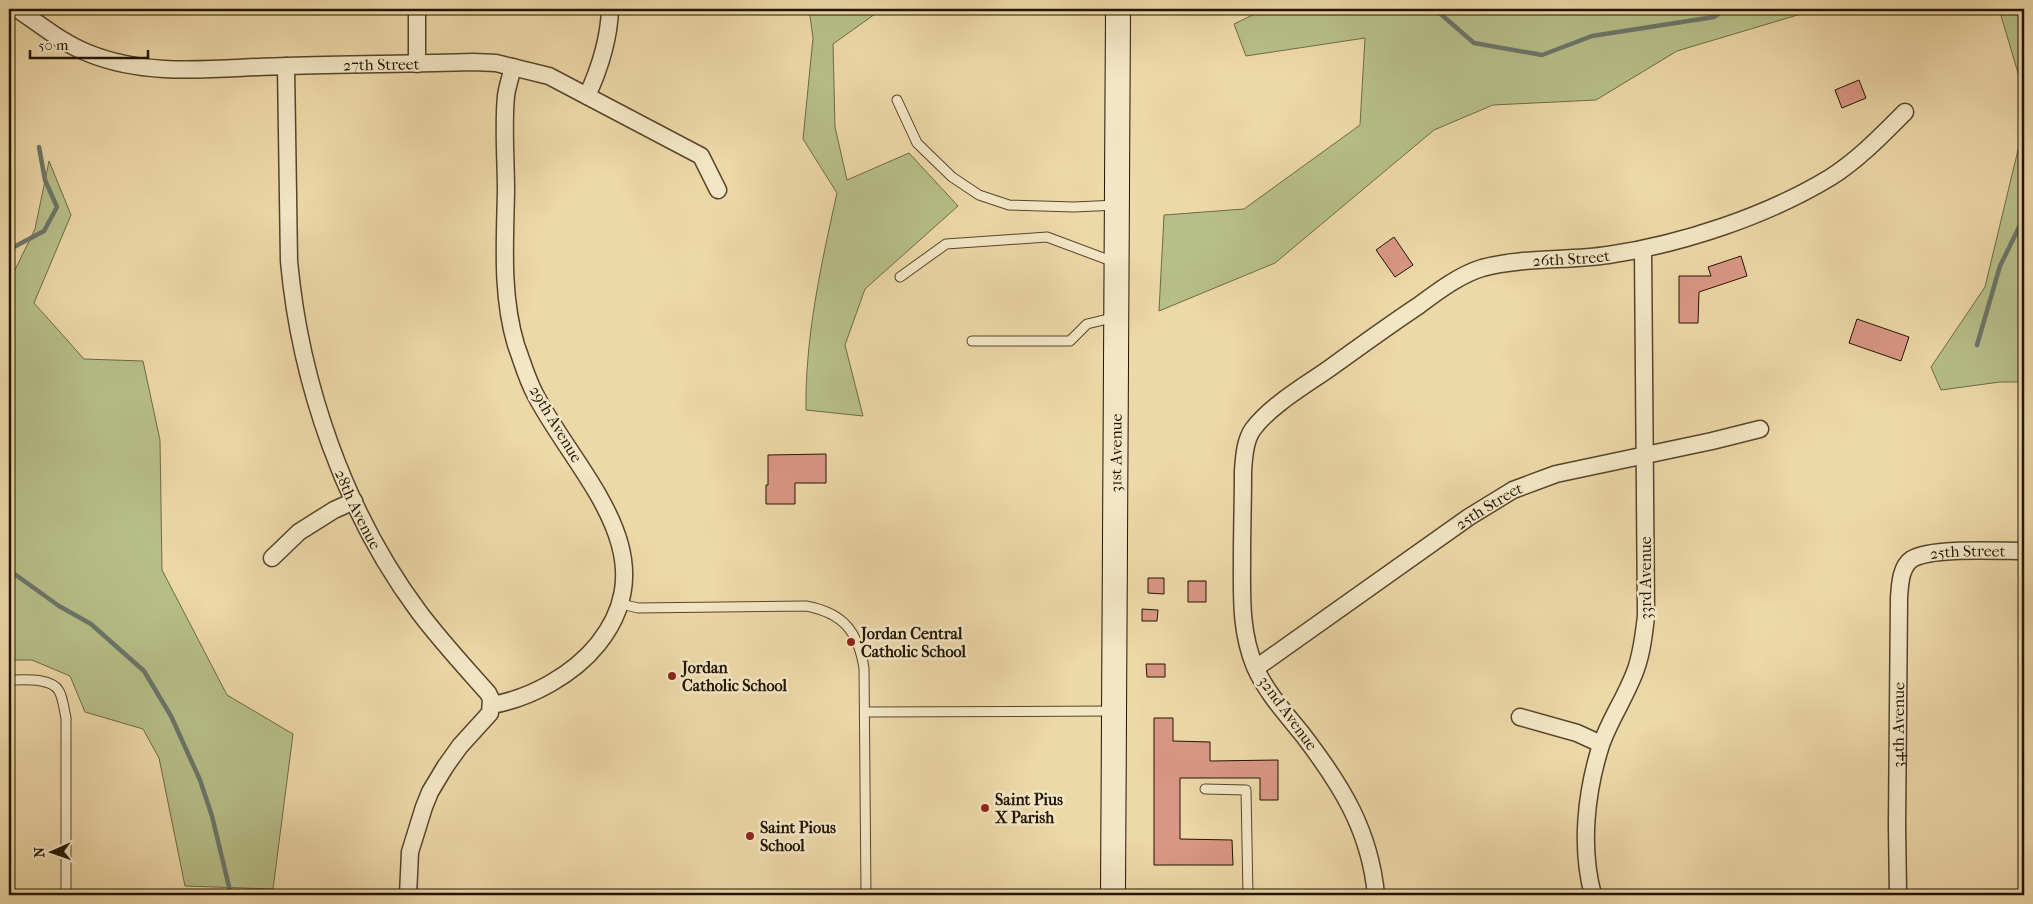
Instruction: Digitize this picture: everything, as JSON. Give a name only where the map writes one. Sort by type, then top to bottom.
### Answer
[{"type":"street","name":"27th Street","points":[[17,9],[87,53],[141,67],[200,70],[473,62],[496,63],[550,76],[701,156],[718,190]]},
{"type":"street","points":[[416,64],[417,9]]},
{"type":"street","points":[[587,96],[602,60],[609,26],[610,9]]},
{"type":"street","name":"31st Avenue","points":[[1112,895],[1118,9]]},
{"type":"street","name":"28th Avenue","points":[[286,66],[288,236],[291,285],[313,393],[354,501],[384,557],[419,612],[488,693],[492,705]]},
{"type":"street","name":"29th Avenue","points":[[492,705],[519,698],[553,682],[591,653],[613,622],[621,604],[624,583],[623,552],[612,521],[584,470],[534,393],[516,344],[506,290],[505,253],[506,96],[513,67]]},
{"type":"street","name":"26th Street","points":[[1251,431],[1274,408],[1380,332],[1436,293],[1474,272],[1503,264],[1606,256],[1643,250],[1740,220],[1778,205],[1831,176],[1857,157],[1905,112]]},
{"type":"street","name":"33rd Avenue","points":[[1592,895],[1587,855],[1587,816],[1590,791],[1601,744],[1636,668],[1642,646],[1646,616],[1643,250]]},
{"type":"street","name":"25th Street","points":[[1256,668],[1498,498],[1556,474],[1760,429]]},
{"type":"street","name":"32nd Avenue","points":[[1251,431],[1244,453],[1243,470],[1242,603],[1245,638],[1256,668],[1273,698],[1328,768],[1353,810],[1372,859],[1376,895]]},
{"type":"street","points":[[272,558],[298,532],[334,510],[354,501]]},
{"type":"street","name":"25th Street","points":[[1912,559],[1937,553],[2024,551]]},
{"type":"street","name":"34th Avenue","points":[[1898,895],[1899,598],[1903,572],[1912,559]]},
{"type":"street","points":[[408,895],[410,852],[430,792],[460,746],[485,721],[492,705]]},
{"type":"street","points":[[1520,717],[1577,733],[1601,744]]},
{"type":"lane","points":[[897,100],[917,143],[952,177],[979,194],[1009,205],[1074,207],[1117,205]]},
{"type":"lane","points":[[900,277],[946,244],[1047,237],[1116,263]]},
{"type":"lane","points":[[972,341],[1070,341],[1087,324],[1116,317]]},
{"type":"lane","points":[[621,604],[638,608],[806,606],[828,612],[845,624],[857,640],[864,668],[866,895]]},
{"type":"lane","points":[[9,680],[47,682],[56,686],[63,704],[66,718],[66,895]]},
{"type":"lane","points":[[865,712],[1114,711]]},
{"type":"lane","points":[[1205,790],[1246,790],[1248,895]]},
{"type":"green space","points":[[809,9],[882,9],[833,44],[835,127],[847,180],[909,153],[958,206],[865,289],[845,345],[863,416],[806,410],[806,383],[811,328],[837,193],[803,139],[813,38]]},
{"type":"green space","points":[[1265,9],[1812,9],[1801,14],[1677,51],[1596,100],[1493,105],[1434,130],[1275,263],[1159,311],[1164,215],[1244,209],[1360,125],[1365,38],[1246,56],[1234,24]]},
{"type":"green space","points":[[1999,9],[2024,9],[2024,93]]},
{"type":"green space","points":[[2024,125],[2024,382],[2000,382],[1941,390],[1931,367],[1985,287]]},
{"type":"green space","points":[[49,161],[71,215],[34,303],[84,359],[143,361],[160,440],[162,570],[227,695],[293,734],[273,889],[185,886],[159,758],[143,729],[85,712],[70,676],[32,660],[9,660],[9,282],[35,229]]},
{"type":"building","points":[[1859,80],[1866,98],[1842,108],[1835,90]]},
{"type":"building","points":[[1394,237],[1413,265],[1395,277],[1376,250]]},
{"type":"building","points":[[1741,256],[1747,276],[1699,292],[1698,323],[1679,323],[1679,276],[1711,276],[1708,267]]},
{"type":"building","points":[[1857,319],[1909,337],[1901,361],[1849,343]]},
{"type":"building","points":[[826,454],[826,483],[795,483],[795,504],[766,504],[768,455]]},
{"type":"building","points":[[1148,578],[1164,578],[1164,594],[1148,593]]},
{"type":"building","points":[[1188,581],[1206,581],[1206,602],[1188,602]]},
{"type":"building","points":[[1142,609],[1158,610],[1157,621],[1142,621]]},
{"type":"building","points":[[1146,664],[1165,664],[1165,677],[1147,677]]},
{"type":"building","points":[[1154,718],[1173,718],[1173,741],[1210,742],[1210,761],[1278,760],[1278,800],[1260,800],[1260,778],[1180,778],[1180,839],[1232,840],[1233,865],[1154,865]]},
{"type":"waterway","points":[[1435,9],[1474,43],[1542,55],[1592,36],[1714,17],[1726,9]]},
{"type":"waterway","points":[[9,259],[12,248],[44,231],[57,207],[45,180],[39,147]]},
{"type":"waterway","points":[[1977,345],[2000,266],[2024,217]]},
{"type":"waterway","points":[[9,570],[59,606],[91,624],[144,671],[171,716],[200,780],[212,816],[231,895]]},
{"type":"place","name":"Jordan Central Catholic School","points":[[851,642]]},
{"type":"place","name":"Jordan Catholic School","points":[[672,676]]},
{"type":"place","name":"Saint Pius X Parish","points":[[985,808]]},
{"type":"place","name":"Saint Pious School","points":[[750,836]]}]
